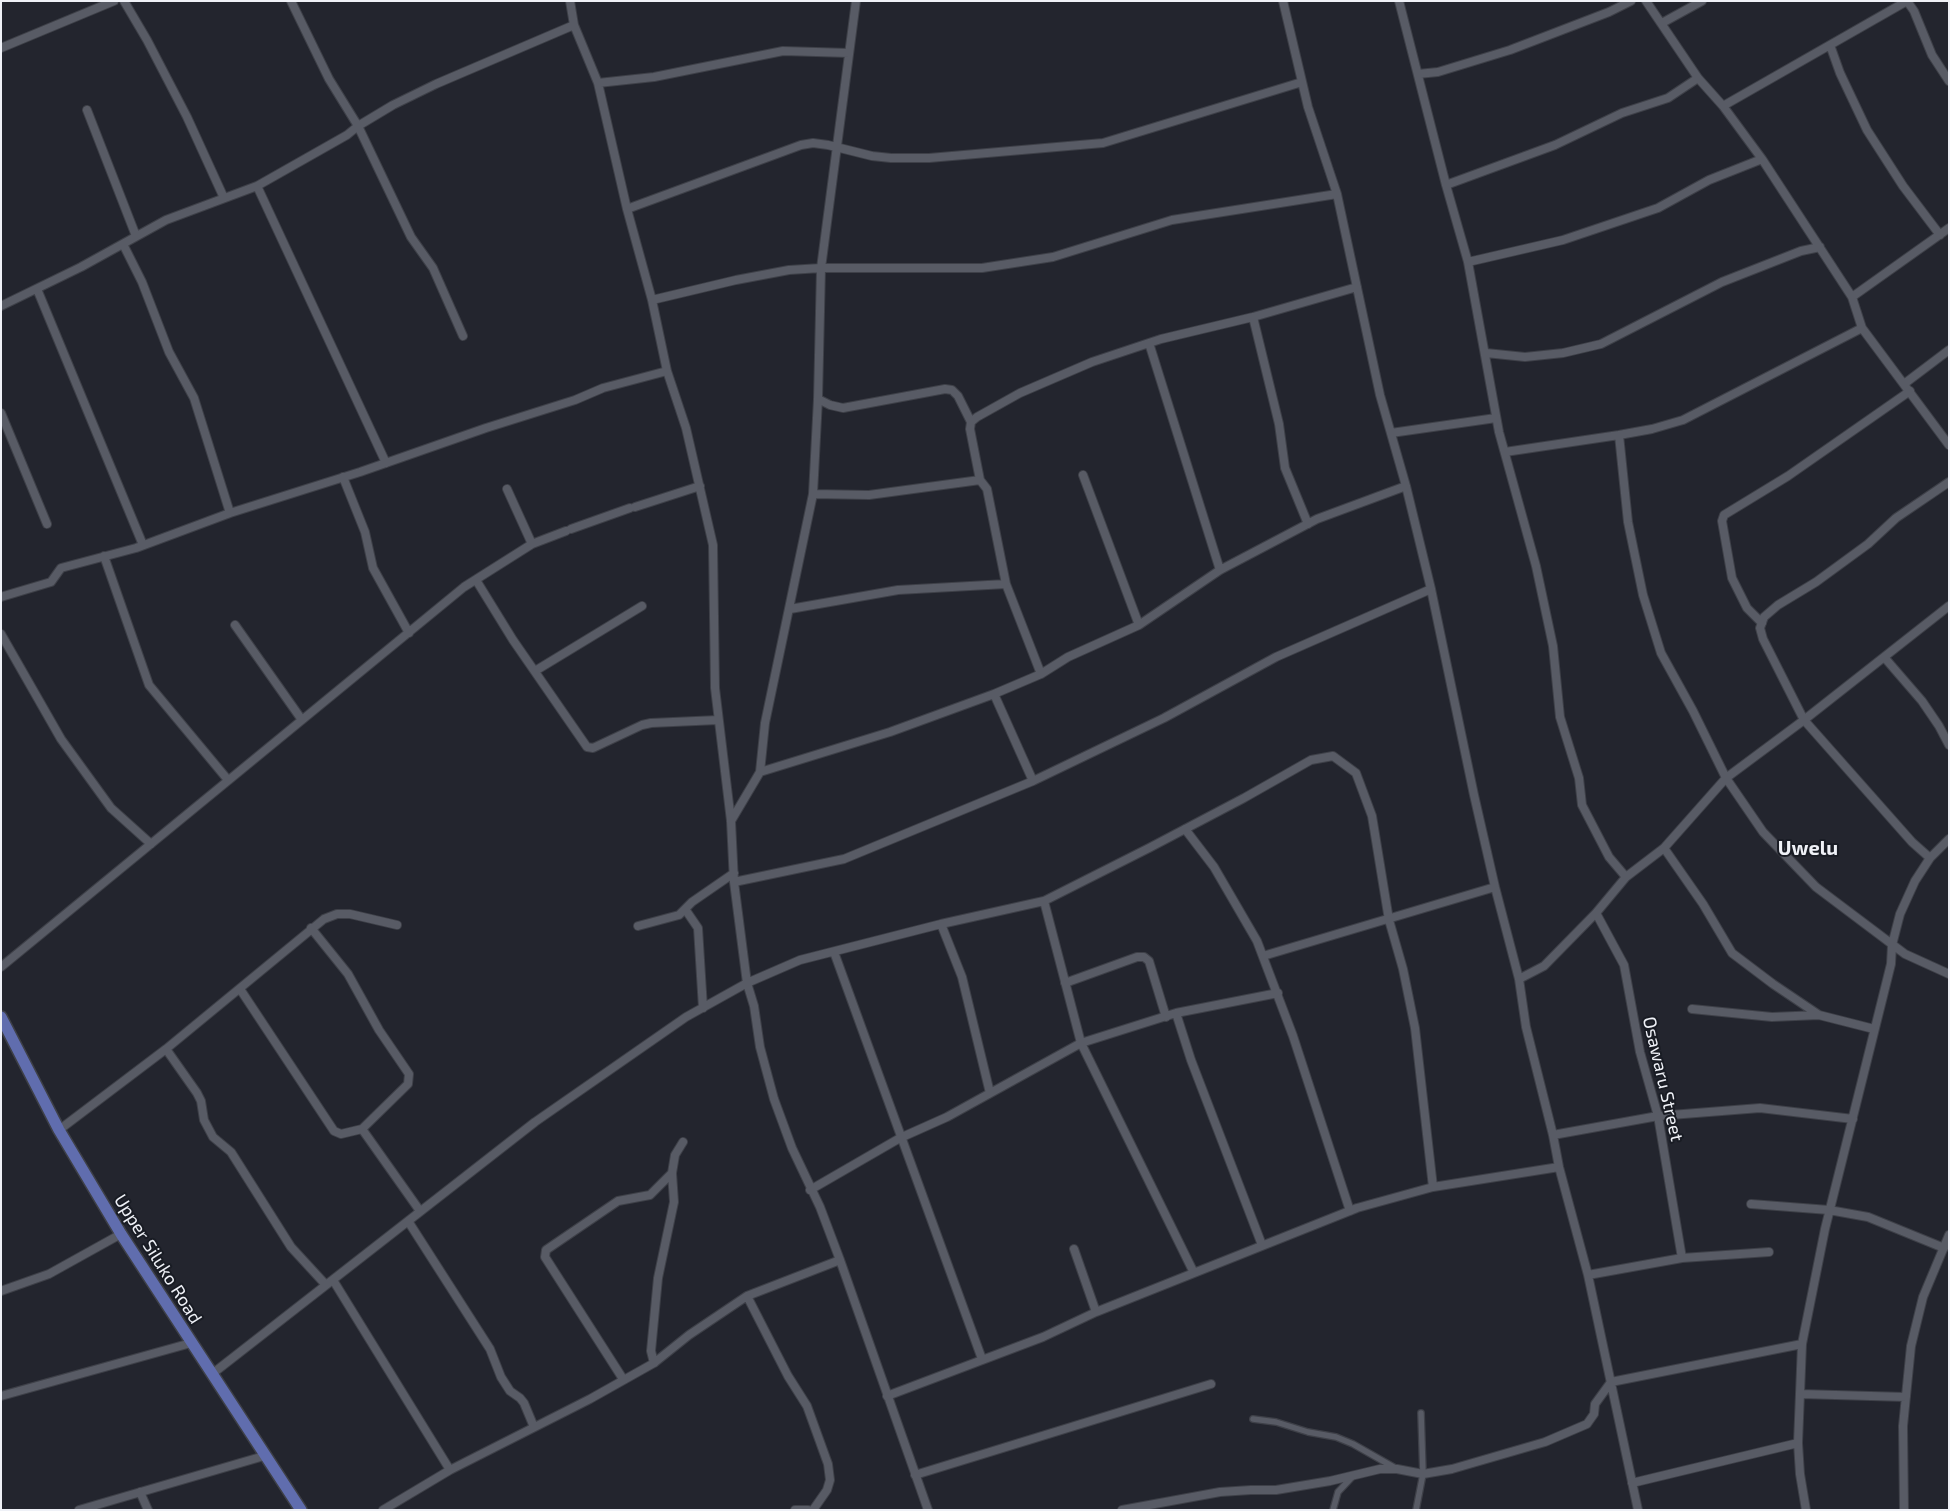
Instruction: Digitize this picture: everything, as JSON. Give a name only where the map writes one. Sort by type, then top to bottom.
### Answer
[{"type":"main road","name":"Upper Siluko Road","points":[[1,1017],[59,1130],[121,1234],[301,1510]]},
{"type":"street","points":[[1,48],[114,1]]},
{"type":"street","points":[[124,1],[147,40],[187,117],[224,198]]},
{"type":"street","points":[[291,1],[329,79],[358,126],[411,237],[433,268],[463,336]]},
{"type":"street","points":[[570,1],[574,25],[598,83],[627,209],[652,300],[667,371],[686,428],[713,545],[715,688],[731,821],[734,878],[747,983],[754,1006],[760,1047],[774,1099],[810,1190],[820,1206],[928,1510]]},
{"type":"street","points":[[731,821],[760,772],[765,723],[790,610],[812,494],[818,399],[821,268],[856,1]]},
{"type":"street","points":[[1283,1],[1308,107],[1337,194],[1380,395],[1406,486],[1431,589],[1495,886],[1519,979],[1526,1027],[1553,1135],[1559,1167],[1588,1275],[1638,1510]]},
{"type":"street","points":[[1399,1],[1446,185],[1468,262],[1474,302],[1486,353],[1498,432],[1536,566],[1553,646],[1560,717],[1580,778],[1582,805],[1609,857],[1626,877]]},
{"type":"street","points":[[1418,74],[1438,72],[1510,50],[1609,12],[1631,1]]},
{"type":"street","points":[[1646,1],[1698,78],[1723,106],[1762,159],[1852,297],[1862,328],[1949,444]]},
{"type":"street","points":[[1662,23],[1702,1]]},
{"type":"street","points":[[1723,106],[1907,1],[1914,11],[1932,54],[1949,81]]},
{"type":"street","points":[[1,306],[37,289],[166,220],[256,186],[347,135],[358,126],[436,84],[574,25]]},
{"type":"street","points":[[1830,45],[1840,74],[1867,130],[1903,186],[1940,235]]},
{"type":"street","points":[[598,83],[654,77],[783,51],[849,53]]},
{"type":"street","points":[[1446,185],[1555,145],[1622,113],[1668,98],[1698,78]]},
{"type":"street","points":[[627,209],[801,145],[814,143],[836,146],[872,156],[891,158],[929,158],[1103,144],[1302,82]]},
{"type":"street","points":[[87,110],[136,236]]},
{"type":"street","points":[[1468,262],[1562,240],[1658,208],[1709,180],[1762,159]]},
{"type":"street","points":[[256,186],[386,463]]},
{"type":"street","points":[[652,300],[736,280],[789,270],[821,268],[982,268],[1053,257],[1172,220],[1337,194]]},
{"type":"street","points":[[1852,297],[1949,228]]},
{"type":"street","points":[[123,244],[142,282],[169,352],[194,398],[230,513]]},
{"type":"street","points":[[1486,353],[1525,357],[1563,353],[1600,344],[1722,282],[1801,251],[1820,248]]},
{"type":"street","points":[[1041,674],[1006,584],[987,489],[980,480],[970,429],[972,422],[977,417],[1020,392],[1092,362],[1193,330],[1253,317],[1357,287]]},
{"type":"street","points":[[37,289],[143,545]]},
{"type":"street","points":[[1253,317],[1279,424],[1285,468],[1308,524]]},
{"type":"street","points":[[1505,452],[1619,435],[1652,429],[1683,420],[1862,328]]},
{"type":"street","points":[[1149,343],[1220,570]]},
{"type":"street","points":[[1904,384],[1949,350]]},
{"type":"street","points":[[1,597],[51,582],[61,568],[143,545],[230,513],[574,400],[603,388],[667,371]]},
{"type":"street","points":[[818,399],[830,405],[843,408],[945,389],[952,390],[958,396],[972,422]]},
{"type":"street","points":[[1762,622],[1747,608],[1732,578],[1722,521],[1724,516],[1788,476],[1910,391]]},
{"type":"street","points":[[1,413],[47,524]]},
{"type":"street","points":[[1391,433],[1496,418]]},
{"type":"street","points":[[1619,435],[1628,522],[1643,595],[1661,653],[1693,711],[1726,778],[1763,832],[1810,881],[1892,945],[1919,962],[1949,974]]},
{"type":"street","points":[[1083,475],[1139,625]]},
{"type":"street","points":[[344,477],[365,532],[373,568],[408,633]]},
{"type":"street","points":[[812,494],[869,495],[980,480]]},
{"type":"street","points":[[1930,858],[1912,842],[1804,720],[1763,639],[1760,628],[1764,617],[1778,605],[1816,582],[1868,544],[1896,518],[1949,482]]},
{"type":"street","points":[[1,967],[464,587],[532,544],[633,507],[700,486]]},
{"type":"street","points":[[760,772],[890,732],[994,694],[1041,674],[1068,658],[1139,625],[1220,570],[1308,524],[1406,486]]},
{"type":"street","points":[[507,489],[532,544]]},
{"type":"street","points":[[104,556],[149,685],[228,780]]},
{"type":"street","points":[[476,580],[535,671],[587,746],[593,748],[642,725],[651,723],[718,720]]},
{"type":"street","points":[[790,610],[898,590],[1006,584]]},
{"type":"street","points":[[638,926],[679,915],[685,909],[734,878],[844,859],[1033,781],[1164,718],[1276,656],[1431,589]]},
{"type":"street","points":[[535,671],[642,606]]},
{"type":"street","points":[[1519,979],[1544,966],[1596,913],[1626,877],[1664,848],[1726,778],[1804,720],[1949,606]]},
{"type":"street","points":[[235,625],[302,720]]},
{"type":"street","points":[[1,634],[61,739],[111,808],[151,844]]},
{"type":"street","points":[[1884,657],[1922,701],[1949,745]]},
{"type":"street","points":[[994,694],[1033,781]]},
{"type":"street","points":[[212,1374],[535,1122],[686,1017],[747,983],[800,960],[941,924],[1044,901],[1185,829],[1311,760],[1333,756],[1356,773],[1372,816],[1389,920],[1403,969],[1415,1028],[1433,1187]]},
{"type":"street","points":[[1185,829],[1214,867],[1258,941],[1294,1036],[1350,1211]]},
{"type":"street","points":[[1806,1510],[1800,1474],[1798,1442],[1802,1344],[1829,1210],[1892,964],[1892,945],[1900,914],[1915,881],[1930,858],[1949,839]]},
{"type":"street","points":[[1664,848],[1703,904],[1732,953],[1773,984],[1819,1014],[1874,1029]]},
{"type":"street","points":[[1263,956],[1389,920],[1495,886]]},
{"type":"street","points":[[1044,901],[1081,1043],[1194,1273]]},
{"type":"street","points":[[685,909],[698,928],[703,1008]]},
{"type":"street","name":"Osawaru Street","points":[[1596,913],[1624,965],[1640,1052],[1658,1116],[1682,1258]]},
{"type":"street","points":[[59,1130],[166,1049],[324,919],[337,914],[350,914],[397,925]]},
{"type":"street","points":[[941,924],[962,977],[990,1093]]},
{"type":"street","points":[[240,989],[334,1131],[341,1134],[362,1129],[408,1084],[409,1074],[379,1030],[348,974],[311,928]]},
{"type":"street","points":[[834,952],[900,1138],[982,1359]]},
{"type":"street","points":[[1065,983],[1137,957],[1144,957],[1149,961],[1166,1016]]},
{"type":"street","points":[[810,1190],[900,1138],[947,1117],[1081,1043],[1176,1012],[1278,993]]},
{"type":"street","points":[[1692,1009],[1772,1017],[1819,1014]]},
{"type":"street","points":[[1176,1012],[1191,1060],[1262,1246]]},
{"type":"street","points":[[166,1049],[201,1101],[204,1120],[213,1137],[231,1152],[291,1248],[326,1285]]},
{"type":"street","points":[[1553,1135],[1658,1116],[1760,1108],[1852,1118]]},
{"type":"street","points":[[362,1129],[420,1211]]},
{"type":"street","points":[[654,1363],[651,1351],[658,1278],[674,1202],[672,1173],[675,1155],[683,1142]]},
{"type":"street","points":[[887,1396],[1043,1337],[1096,1312],[1350,1211],[1433,1187],[1559,1167]]},
{"type":"street","points":[[623,1379],[546,1257],[546,1250],[618,1201],[650,1194],[672,1173]]},
{"type":"street","points":[[1751,1204],[1829,1210],[1868,1217],[1944,1248]]},
{"type":"street","points":[[408,1221],[490,1349],[501,1377],[510,1390],[524,1403],[534,1427]]},
{"type":"street","points":[[1,1292],[49,1274],[121,1234]]},
{"type":"street","points":[[1904,1510],[1903,1426],[1911,1346],[1923,1297],[1949,1235]]},
{"type":"street","points":[[1074,1249],[1096,1312]]},
{"type":"street","points":[[1588,1275],[1682,1258],[1769,1252]]},
{"type":"street","points":[[383,1510],[450,1470],[590,1399],[654,1363],[689,1335],[747,1296],[840,1260]]},
{"type":"street","points":[[333,1280],[450,1470]]},
{"type":"street","points":[[747,1296],[788,1376],[807,1406],[828,1464],[830,1480],[827,1490],[813,1510]]},
{"type":"street","points":[[1,1396],[191,1343]]},
{"type":"street","points":[[1122,1510],[1220,1492],[1276,1490],[1380,1469],[1397,1469],[1423,1474],[1452,1469],[1545,1442],[1587,1424],[1594,1414],[1595,1404],[1611,1382],[1802,1344]]},
{"type":"street","points":[[915,1475],[1211,1384]]},
{"type":"street","points":[[1800,1394],[1906,1397]]},
{"type":"street","points":[[1416,1510],[1423,1474],[1421,1413]]},
{"type":"street","points":[[1253,1419],[1276,1422],[1308,1432],[1336,1437],[1353,1444],[1397,1469]]},
{"type":"street","points":[[1632,1483],[1798,1442]]},
{"type":"street","points":[[80,1510],[264,1456]]},
{"type":"street","points":[[1333,1510],[1338,1492],[1354,1475]]},
{"type":"street","points":[[140,1492],[148,1510]]},
{"type":"street","points":[[795,1510],[808,1510]]},
{"type":"district","name":"Uwelu","points":[[1808,848]]}]
